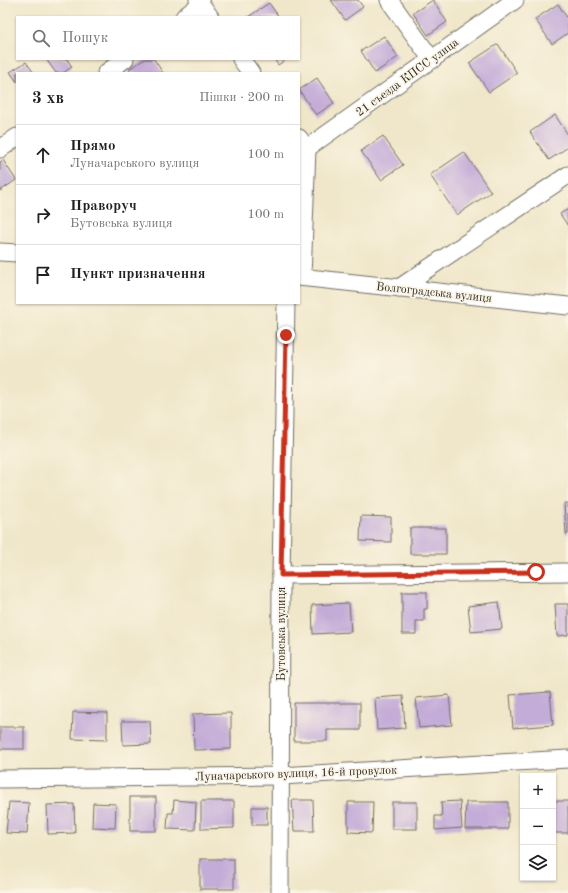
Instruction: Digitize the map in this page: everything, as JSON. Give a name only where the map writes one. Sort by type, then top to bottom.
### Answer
[{"type":"street","points":[[389,0],[432,60]]},
{"type":"street","name":"21 съезда КПСС улица","points":[[302,147],[432,60],[515,0]]},
{"type":"street","points":[[186,16],[203,7]]},
{"type":"street","points":[[107,72],[124,60]]},
{"type":"street","points":[[242,60],[250,72]]},
{"type":"street","points":[[0,150],[16,138]]},
{"type":"street","points":[[301,277],[302,147]]},
{"type":"street","points":[[399,288],[568,175]]},
{"type":"street","points":[[0,252],[16,254]]},
{"type":"street","name":"Волгоградська вулиця","points":[[301,277],[568,306]]},
{"type":"street","name":"Бутовська вулиця","points":[[280,893],[281,575],[286,304]]},
{"type":"street","points":[[281,575],[568,572]]},
{"type":"street","name":"Луначарського вулиця, 16-й провулок","points":[[0,780],[281,776],[568,759]]},
{"type":"building","points":[[331,0],[358,0],[363,7],[345,20]]},
{"type":"building","points":[[433,0],[447,22],[428,35],[413,13]]},
{"type":"building","points":[[269,3],[278,16],[250,16]]},
{"type":"building","points":[[558,4],[568,19],[568,33],[552,44],[535,19]]},
{"type":"building","points":[[384,36],[398,57],[375,73],[361,51]]},
{"type":"building","points":[[498,44],[517,73],[489,92],[469,63]]},
{"type":"building","points":[[47,60],[68,60],[72,67],[64,72],[55,72]]},
{"type":"building","points":[[143,60],[155,60],[162,72],[131,72],[129,69]]},
{"type":"building","points":[[275,60],[286,60],[278,65]]},
{"type":"building","points":[[26,62],[33,72],[16,72],[16,81],[10,72]]},
{"type":"building","points":[[317,78],[334,103],[316,115],[300,89]]},
{"type":"building","points":[[555,115],[568,135],[568,147],[549,160],[530,132]]},
{"type":"building","points":[[383,136],[403,165],[381,180],[361,151]]},
{"type":"building","points":[[464,152],[491,192],[457,215],[430,175]]},
{"type":"building","points":[[3,160],[16,180],[0,191],[0,162]]},
{"type":"building","points":[[568,209],[568,226],[560,214]]},
{"type":"building","points":[[564,503],[568,503],[568,534],[566,534]]},
{"type":"building","points":[[361,516],[391,517],[391,542],[360,541]]},
{"type":"building","points":[[410,528],[446,528],[446,554],[410,554]]},
{"type":"building","points":[[402,592],[427,592],[427,609],[424,609],[424,621],[416,621],[416,634],[402,634]]},
{"type":"building","points":[[499,602],[502,629],[471,632],[468,606]]},
{"type":"building","points":[[349,603],[351,632],[313,634],[312,605]]},
{"type":"building","points":[[555,604],[568,604],[568,635],[557,636]]},
{"type":"building","points":[[550,692],[553,725],[513,728],[510,695]]},
{"type":"building","points":[[449,695],[452,725],[419,728],[416,698]]},
{"type":"building","points":[[403,696],[405,728],[377,730],[375,698]]},
{"type":"building","points":[[294,703],[360,703],[360,730],[327,730],[327,741],[294,741]]},
{"type":"building","points":[[73,712],[107,713],[107,740],[72,739]]},
{"type":"building","points":[[231,713],[231,749],[194,750],[193,714]]},
{"type":"building","points":[[122,721],[150,721],[151,744],[123,745]]},
{"type":"building","points":[[0,727],[24,727],[24,749],[0,749]]},
{"type":"building","points":[[130,797],[156,797],[156,831],[130,831]]},
{"type":"building","points":[[174,800],[196,802],[195,830],[167,829],[168,813],[173,813]]},
{"type":"building","points":[[292,800],[313,800],[314,831],[294,831]]},
{"type":"building","points":[[201,801],[234,801],[234,828],[201,829]]},
{"type":"building","points":[[460,801],[462,828],[435,830],[435,816],[442,816],[441,802]]},
{"type":"building","points":[[556,801],[568,801],[568,833],[556,833]]},
{"type":"building","points":[[9,802],[29,803],[27,834],[6,833]]},
{"type":"building","points":[[348,802],[373,802],[372,833],[348,832]]},
{"type":"building","points":[[392,802],[417,802],[417,829],[392,829]]},
{"type":"building","points":[[466,802],[508,802],[508,829],[465,829]]},
{"type":"building","points":[[93,803],[116,804],[115,828],[92,827]]},
{"type":"building","points":[[74,804],[75,833],[48,834],[47,805]]},
{"type":"building","points":[[252,807],[267,807],[267,825],[252,825]]},
{"type":"building","points":[[200,859],[234,859],[234,889],[200,889]]},
{"type":"route","points":[[286,335],[281,575],[536,572]]}]
